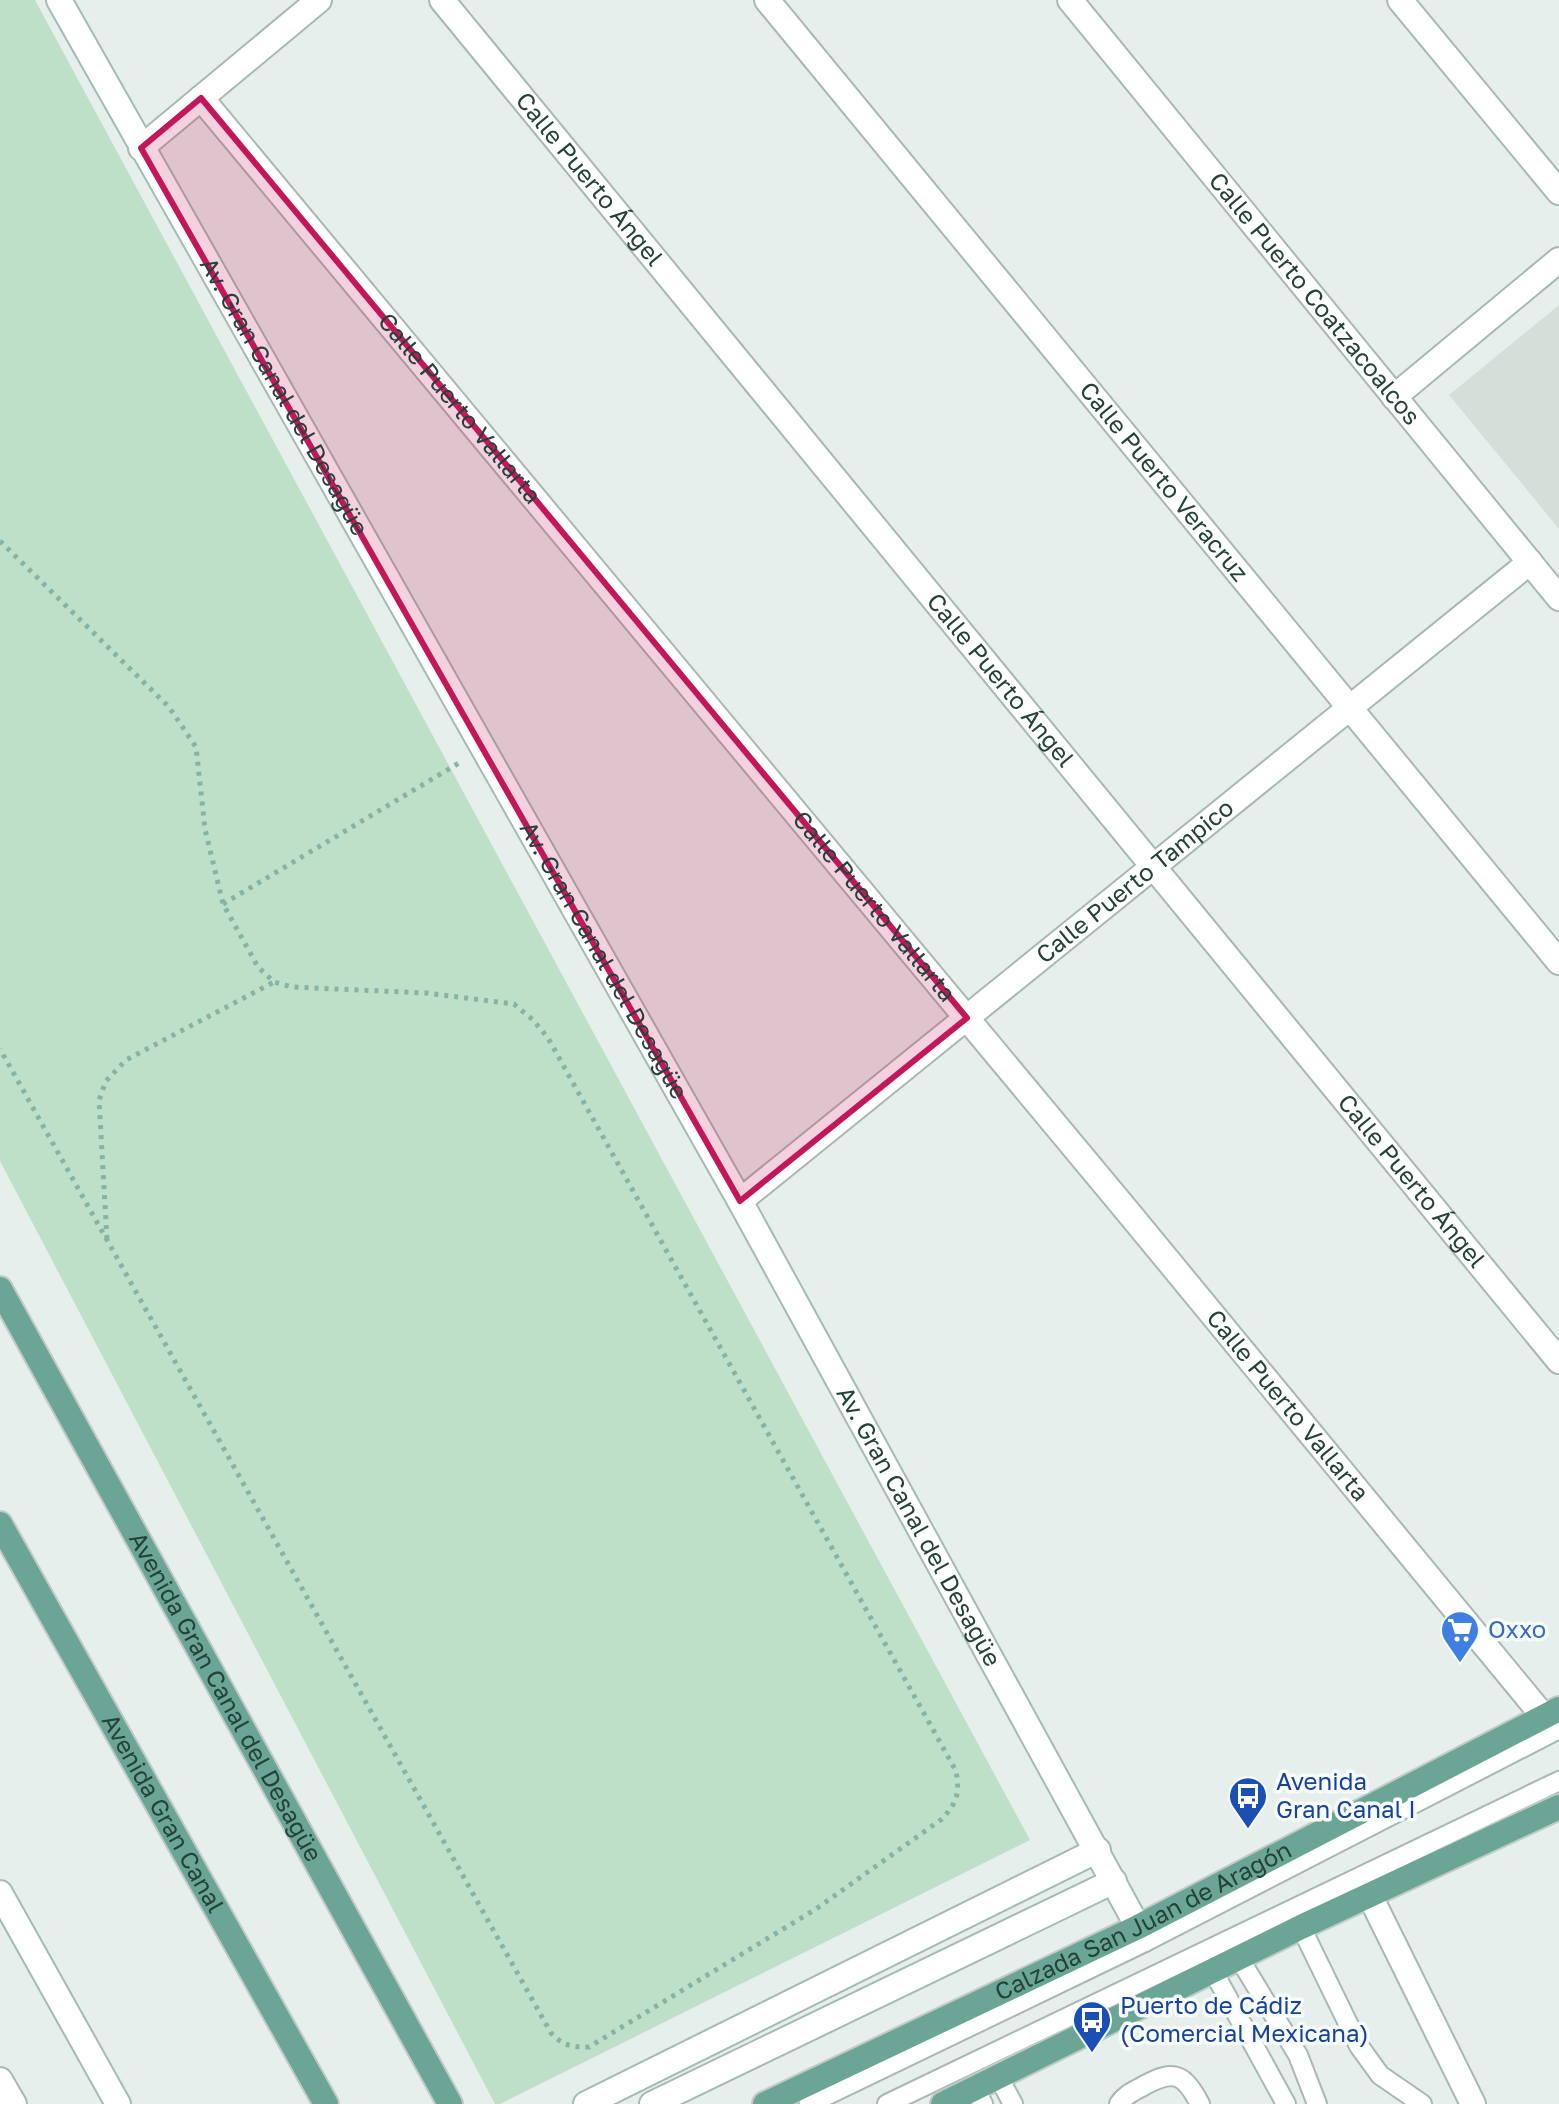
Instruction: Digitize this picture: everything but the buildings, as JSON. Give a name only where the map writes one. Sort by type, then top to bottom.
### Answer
[{"type":"main road","name":"Avenida Gran Canal del Desagüe","points":[[0,1289],[450,2104]]},
{"type":"main road","name":"Avenida Gran Canal","points":[[0,1524],[326,2104]]},
{"type":"main road","name":"Calzada San Juan de Aragón","points":[[765,2104],[1141,1934],[1554,1718]]},
{"type":"main road","points":[[943,2104],[979,2096],[999,2078],[1301,1927],[1559,1807]]},
{"type":"street","name":"Av. Gran Canal del Desagüe","points":[[59,0],[740,1201],[1098,1850],[1141,1934]]},
{"type":"street","points":[[141,148],[319,0]]},
{"type":"street","name":"Calle Puerto Ángel","points":[[442,0],[1559,1361]]},
{"type":"street","name":"Calle Puerto Veracruz","points":[[767,0],[1559,962]]},
{"type":"street","name":"Calle Puerto Coatzacoalcos","points":[[1070,0],[1559,598]]},
{"type":"street","points":[[1400,0],[1559,192]]},
{"type":"street","name":"Calle Puerto Vallarta","points":[[201,98],[1554,1718]]},
{"type":"street","points":[[1394,397],[1559,260]]},
{"type":"street","name":"Calle Puerto Tampico","points":[[740,1201],[1530,562]]},
{"type":"street","points":[[586,2104],[1098,1850]]},
{"type":"street","points":[[652,2104],[1114,1881]]},
{"type":"street","points":[[0,1893],[118,2104]]},
{"type":"street","points":[[1370,1896],[1473,2104]]},
{"type":"street","points":[[0,2080],[14,2104]]},
{"type":"lane","points":[[887,2104],[1559,1781]]},
{"type":"lane","points":[[1301,1927],[1359,2046],[1380,2075],[1422,2104]]},
{"type":"lane","points":[[809,2104],[1141,1934]]},
{"type":"lane","points":[[1239,1958],[1298,2055],[1317,2104]]},
{"type":"lane","points":[[1213,1971],[1286,2104]]},
{"type":"lane","points":[[1119,2104],[1123,2097],[1164,2075],[1180,2077],[1191,2087],[1200,2104]]},
{"type":"lane","points":[[999,2078],[1013,2104]]},
{"type":"path","points":[[0,541],[169,707],[196,747],[205,829],[223,904],[258,967],[274,982],[292,987],[426,993],[514,1004],[541,1029],[956,1771],[959,1791],[954,1807],[942,1819],[816,1909],[603,2039],[589,2047],[561,2044],[551,2033],[0,1049]]},
{"type":"path","points":[[223,904],[483,748]]},
{"type":"path","points":[[107,1240],[99,1100],[106,1081],[126,1060],[274,982]]},
{"type":"highlighted area","points":[[201,98],[967,1018],[740,1201],[141,148]]},
{"type":"shaded area","points":[[1559,305],[1559,529],[1449,395]]},
{"type":"green space","points":[[0,0],[35,0],[1030,1840],[500,2104],[495,2104],[0,1161]]},
{"type":"place","name":"Oxxo","points":[[1460,1664]]},
{"type":"place","name":"Avenida Gran Canal I","points":[[1248,1830]]},
{"type":"place","name":"Puerto de Cádiz (Comercial Mexicana)","points":[[1092,2054]]}]
